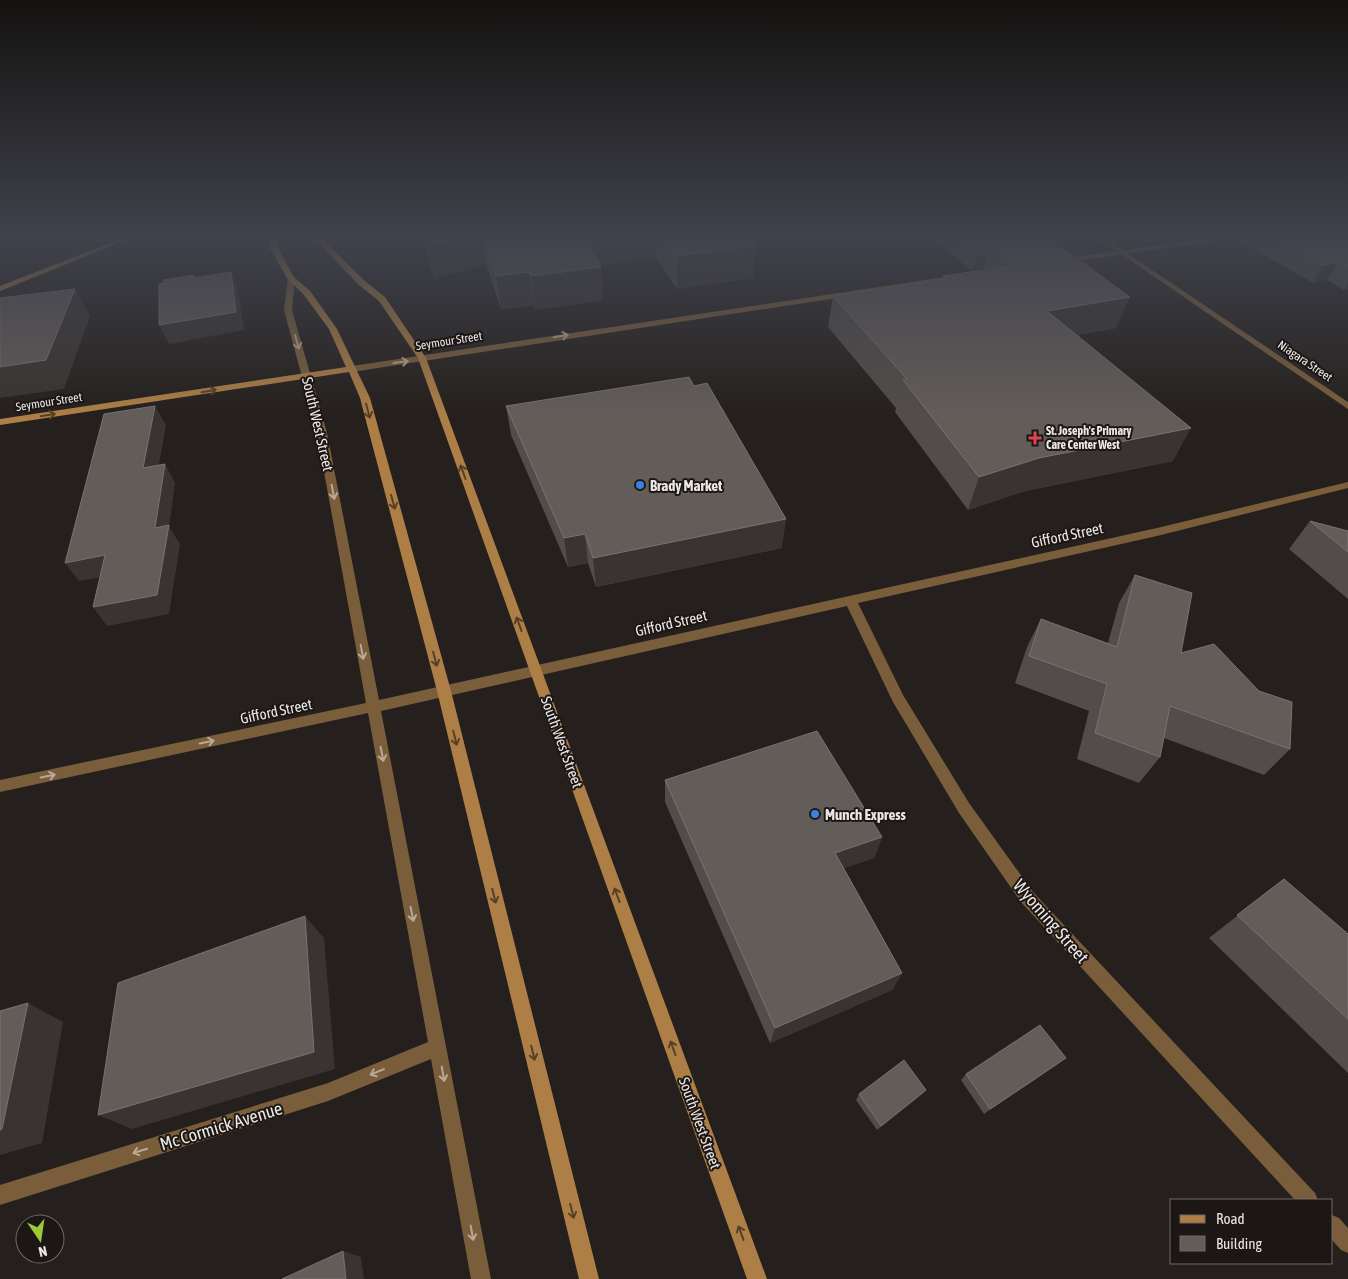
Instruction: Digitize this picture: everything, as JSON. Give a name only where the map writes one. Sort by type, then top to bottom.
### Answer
[{"type":"main road","points":[[310,297],[333,329],[365,398],[444,691],[589,1279]]},
{"type":"main road","name":"South West Street","points":[[379,297],[410,338],[422,358],[757,1279]]},
{"type":"main road","name":"Seymour Street","points":[[0,422],[352,369]]},
{"type":"street","name":"South West Street","points":[[289,297],[288,310],[322,433],[481,1279]]},
{"type":"street","name":"Seymour Street","points":[[352,369],[822,297]]},
{"type":"street","name":"Niagara Street","points":[[1188,297],[1348,406]]},
{"type":"street","name":"Gifford Street","points":[[0,786],[444,691],[1157,532],[1348,485]]},
{"type":"street","name":"Wyoming Street","points":[[850,599],[903,706],[964,808],[1027,897],[1307,1199]]},
{"type":"street","name":"Mc Cormick Avenue","points":[[0,1195],[328,1092],[438,1047]]},
{"type":"street","points":[[1333,1226],[1348,1243]]},
{"type":"building","points":[[72,297],[46,360],[0,367],[0,298]]},
{"type":"building","points":[[159,297],[234,297],[236,312],[159,325]]},
{"type":"building","points":[[834,297],[1130,297],[1047,311],[1191,428],[1039,458],[979,477],[903,380],[907,379]]},
{"type":"building","name":"Brady Market","points":[[689,377],[694,386],[707,383],[786,519],[593,558],[585,534],[564,538],[506,406]]},
{"type":"building","points":[[155,406],[143,468],[165,464],[155,528],[169,525],[157,595],[93,607],[105,555],[65,563],[104,414]]},
{"type":"building","points":[[1310,521],[1348,531],[1348,552]]},
{"type":"building","points":[[1135,575],[1192,593],[1181,653],[1214,644],[1259,691],[1292,702],[1290,749],[1170,706],[1160,757],[1095,733],[1107,684],[1029,656],[1041,619],[1117,647]]},
{"type":"building","points":[[817,731],[882,837],[835,853],[902,973],[775,1028],[665,780]]},
{"type":"building","points":[[1284,879],[1348,934],[1348,1019],[1237,915]]},
{"type":"building","points":[[305,916],[314,1052],[98,1115],[118,983]]},
{"type":"building","points":[[28,1003],[2,1129],[0,1130],[0,1011]]},
{"type":"building","points":[[1040,1025],[1066,1058],[990,1109],[966,1074]]},
{"type":"building","points":[[904,1060],[926,1090],[881,1126],[859,1094]]},
{"type":"building","points":[[343,1251],[346,1279],[282,1279]]},
{"type":"place","name":"St. Joseph's Primary Care Center West","points":[[1035,438]]},
{"type":"place","name":"Brady Market","points":[[640,485]]},
{"type":"place","name":"Munch Express","points":[[815,814]]}]
